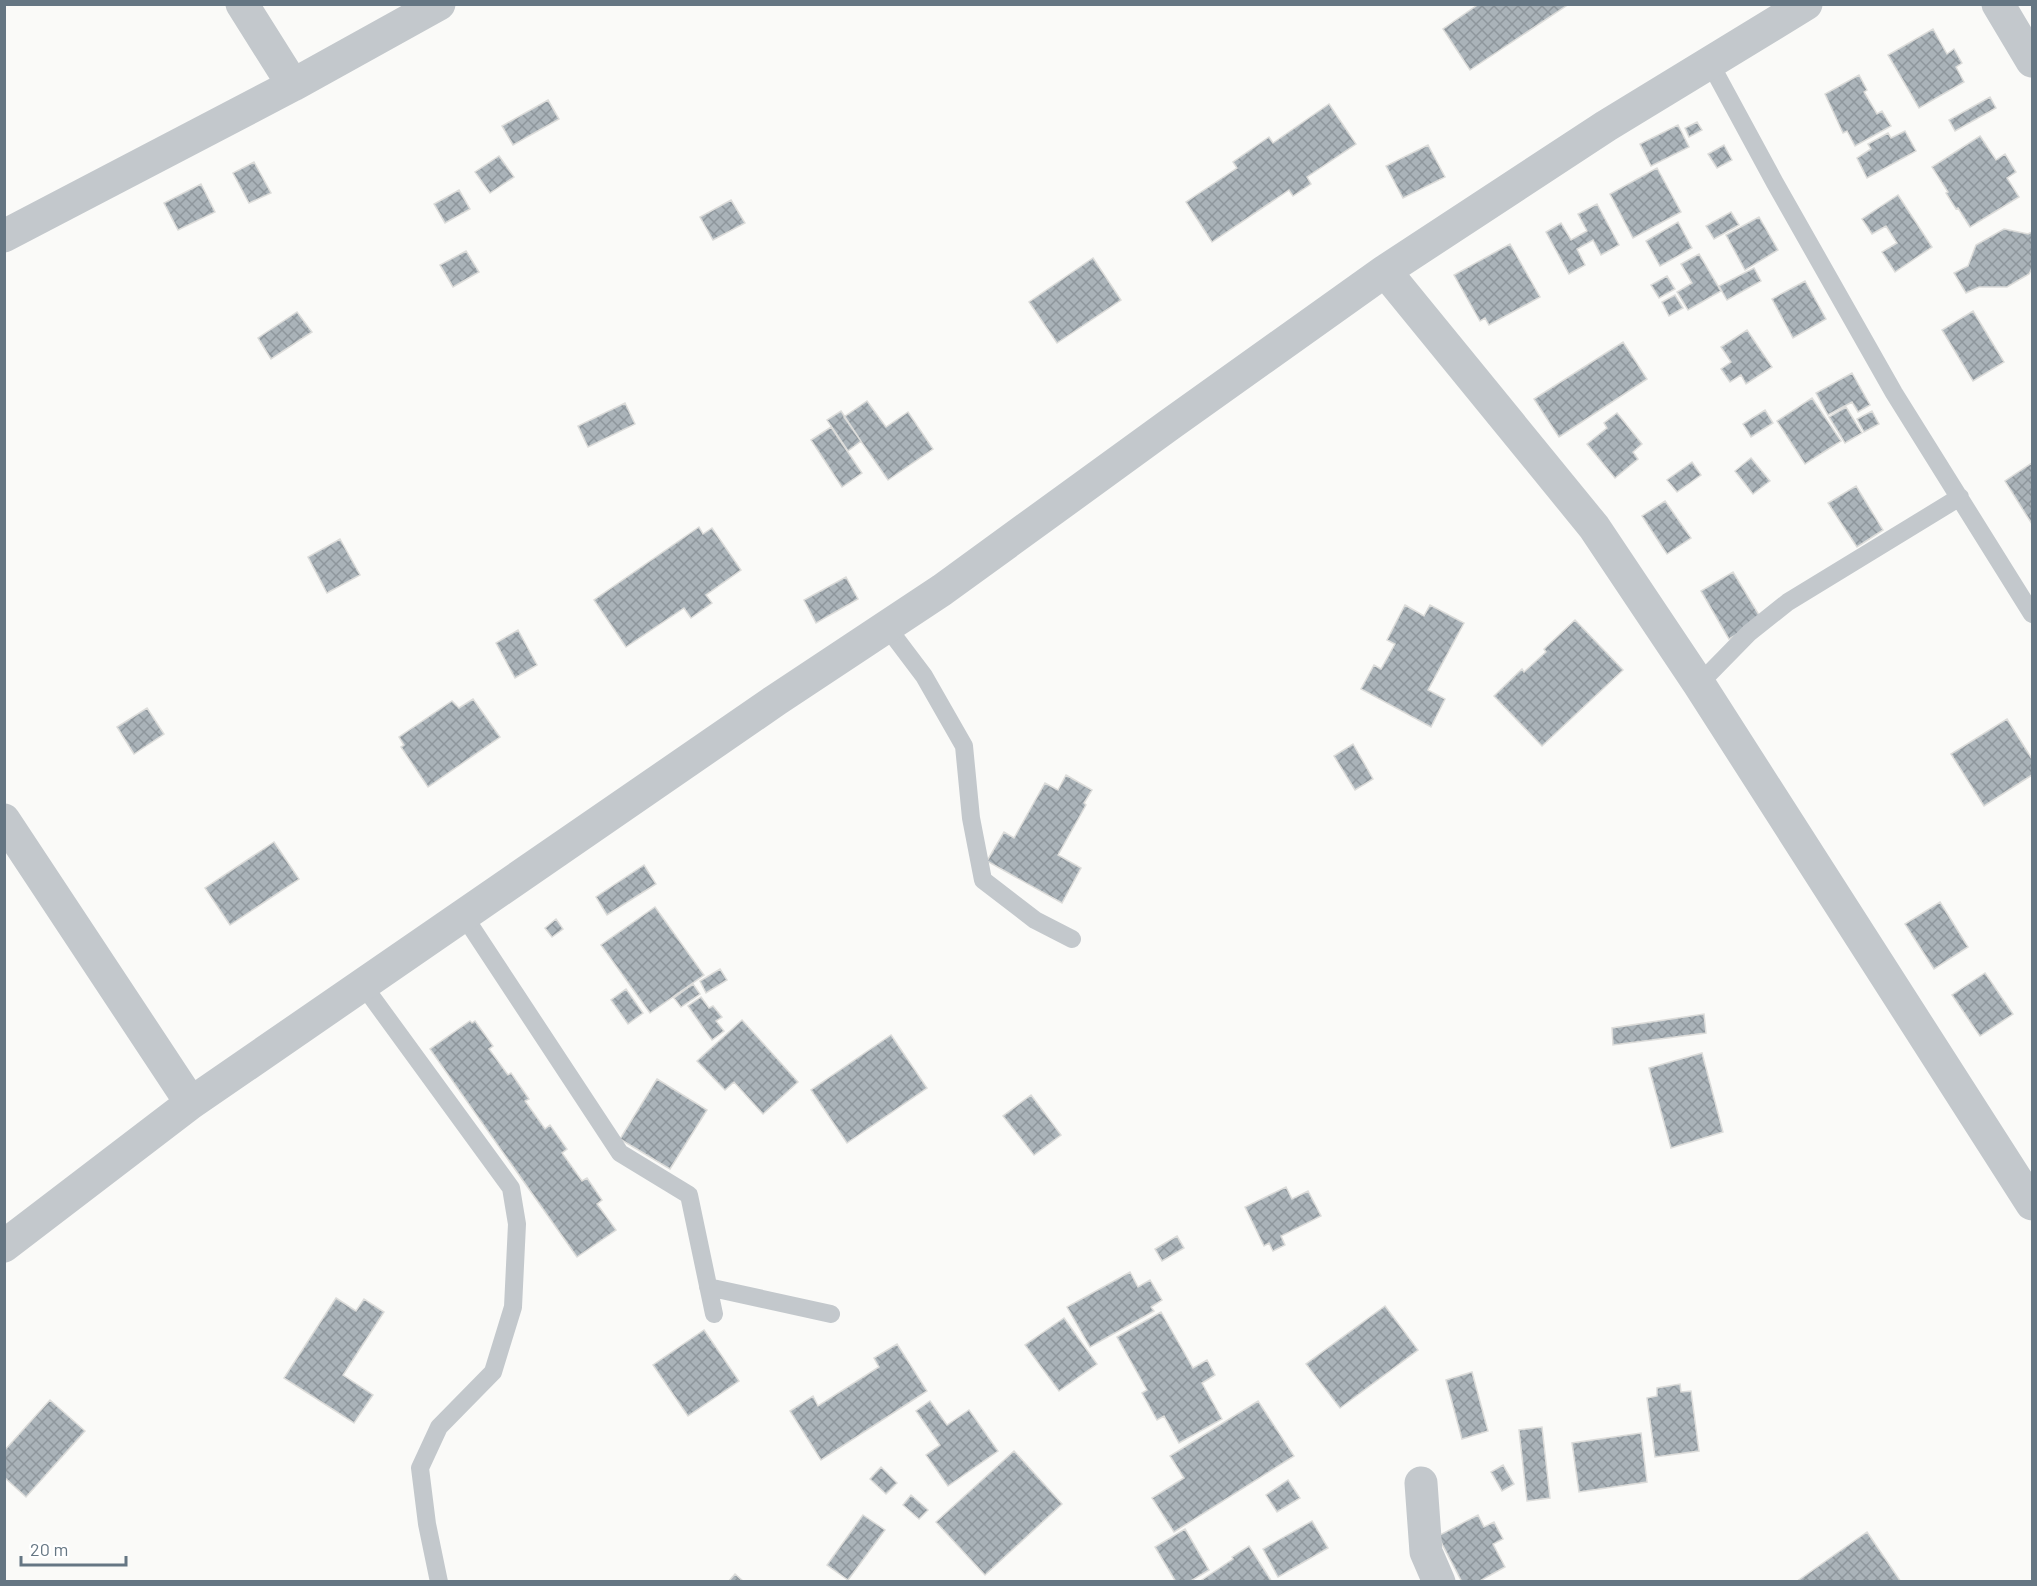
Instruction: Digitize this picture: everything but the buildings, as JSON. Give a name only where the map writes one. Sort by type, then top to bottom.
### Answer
[{"type":"street","points":[[242,4],[293,85]]},
{"type":"street","points":[[4,236],[293,85],[439,4]]},
{"type":"street","points":[[4,1246],[191,1103],[776,700],[942,590],[1385,272],[1606,126],[1806,4]]},
{"type":"street","points":[[1998,4],[2032,61]]},
{"type":"street","points":[[1385,272],[1594,527],[1699,684],[2032,1204]]},
{"type":"street","points":[[4,820],[191,1103]]},
{"type":"street","points":[[1421,1483],[1426,1552],[1439,1581]]},
{"type":"lane","points":[[1710,63],[1894,393],[2032,614]]},
{"type":"lane","points":[[1699,684],[1749,633],[1788,602],[1960,497]]},
{"type":"lane","points":[[886,627],[924,676],[964,746],[971,818],[983,880],[1035,920],[1072,939]]},
{"type":"lane","points":[[464,916],[620,1153],[689,1195],[714,1314]]},
{"type":"lane","points":[[363,985],[511,1188],[517,1224],[513,1307],[493,1372],[439,1427],[420,1468],[427,1524],[439,1581]]},
{"type":"lane","points":[[708,1287],[831,1314]]}]
